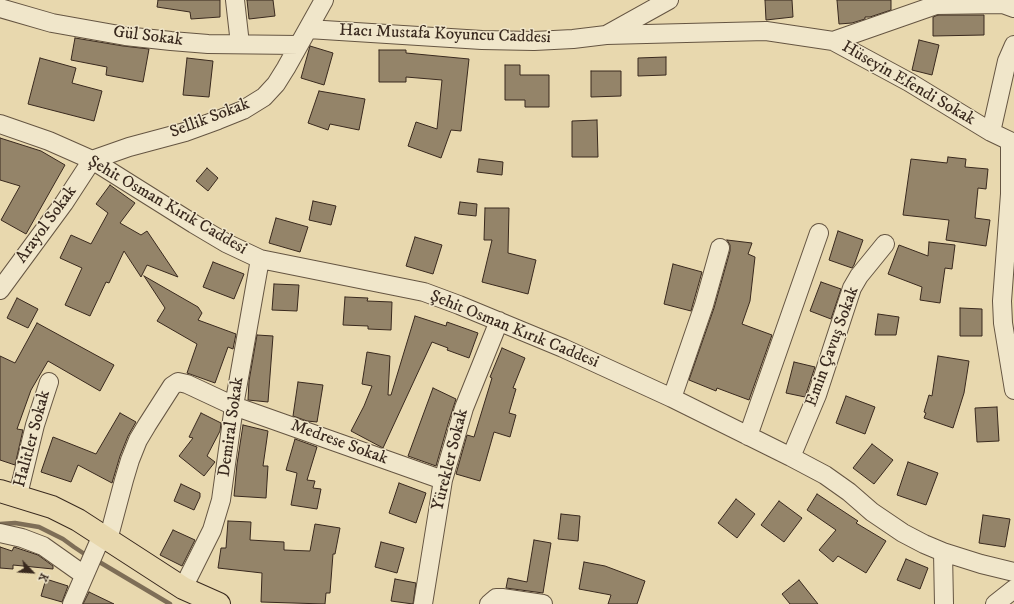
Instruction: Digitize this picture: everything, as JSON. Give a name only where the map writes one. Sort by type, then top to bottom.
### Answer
[{"type":"main road","points":[[9,493],[52,507],[78,520],[102,541],[183,588],[219,604]]},
{"type":"street","points":[[235,0],[240,44]]},
{"type":"street","name":"Sellik Sokak","points":[[92,160],[129,147],[185,132],[243,110],[264,97],[276,84],[324,0]]},
{"type":"street","name":"Hacı Mustafa Koyuncu Caddesi","points":[[308,29],[482,40],[534,41],[606,35],[669,0]]},
{"type":"street","points":[[833,41],[936,5],[1003,4],[1014,8]]},
{"type":"street","name":"Gül Sokak","points":[[0,8],[52,23],[125,36],[171,41],[299,45]]},
{"type":"street","name":"Hüseyin Efendi Sokak","points":[[606,35],[766,31],[833,41],[909,82],[991,132],[1012,143]]},
{"type":"street","points":[[991,132],[1007,60],[1014,45]]},
{"type":"street","name":"Şehit Osman Kırık Caddesi","points":[[0,124],[49,141],[92,160],[150,198],[207,232],[260,259],[424,292],[563,348],[672,398],[825,475],[849,492],[872,512],[924,544],[943,552],[981,564],[1014,572]]},
{"type":"street","points":[[1012,143],[1002,302],[1005,340],[1014,390]]},
{"type":"street","name":"Arayol Sokak","points":[[0,290],[64,203],[92,160]]},
{"type":"street","points":[[748,436],[818,233]]},
{"type":"street","name":"Emin Çavuş Sokak","points":[[791,457],[817,395],[852,288],[859,276],[885,244]]},
{"type":"street","points":[[672,398],[704,305],[720,248]]},
{"type":"street","name":"Demiral Sokak","points":[[183,588],[212,530],[221,500],[234,406],[260,259]]},
{"type":"street","name":"Yürekler Sokak","points":[[423,604],[443,480],[464,408],[499,321]]},
{"type":"street","name":"Halitler Sokak","points":[[9,493],[35,425],[49,382]]},
{"type":"street","name":"Medrese Sokak","points":[[72,604],[86,571],[102,541],[138,440],[172,386],[178,382],[187,384],[234,406],[443,480]]},
{"type":"street","points":[[0,533],[22,538],[43,546],[86,571]]},
{"type":"street","points":[[943,552],[944,604]]},
{"type":"street","points":[[995,604],[1014,589]]},
{"type":"street","points":[[489,604],[496,598],[543,604]]},
{"type":"building","points":[[158,0],[220,0],[220,17],[191,19],[190,12],[157,7]]},
{"type":"building","points":[[247,0],[273,0],[275,16],[249,19]]},
{"type":"building","points":[[765,0],[792,0],[793,17],[766,20]]},
{"type":"building","points":[[837,0],[891,0],[891,10],[870,17],[865,17],[865,19],[852,23],[839,24]]},
{"type":"building","points":[[938,15],[984,15],[984,35],[933,36],[933,17]]},
{"type":"building","points":[[75,38],[149,49],[143,82],[106,75],[107,67],[71,60]]},
{"type":"building","points":[[919,40],[939,45],[932,75],[912,70]]},
{"type":"building","points":[[310,46],[333,53],[324,85],[301,78]]},
{"type":"building","points":[[379,50],[406,50],[406,53],[469,59],[461,131],[451,130],[441,158],[408,146],[416,122],[437,129],[442,80],[406,77],[406,82],[379,82]]},
{"type":"building","points":[[666,57],[666,75],[638,76],[638,58]]},
{"type":"building","points":[[40,58],[76,68],[72,83],[102,91],[94,121],[28,104]]},
{"type":"building","points":[[187,58],[213,61],[209,97],[183,95]]},
{"type":"building","points":[[505,65],[520,65],[520,75],[549,75],[549,107],[525,107],[525,100],[505,100]]},
{"type":"building","points":[[591,71],[621,71],[621,96],[591,97]]},
{"type":"building","points":[[319,91],[365,99],[359,130],[330,124],[328,130],[308,123]]},
{"type":"building","points":[[597,120],[598,157],[572,157],[572,121]]},
{"type":"building","points":[[0,138],[41,151],[65,165],[26,234],[1,220],[20,186],[0,180]]},
{"type":"building","points":[[948,157],[966,159],[965,167],[988,169],[986,189],[978,188],[975,218],[990,220],[986,246],[946,240],[949,220],[903,215],[911,159],[947,163]]},
{"type":"building","points":[[479,159],[503,162],[502,175],[477,172]]},
{"type":"building","points":[[207,168],[218,178],[208,191],[196,181]]},
{"type":"building","points":[[110,185],[135,203],[120,223],[141,235],[147,231],[178,277],[147,265],[141,277],[124,251],[109,283],[106,282],[90,316],[65,305],[82,268],[60,258],[71,235],[91,244],[108,213],[96,204]]},
{"type":"building","points":[[313,201],[336,206],[331,225],[309,220]]},
{"type":"building","points":[[460,202],[477,204],[476,216],[458,214]]},
{"type":"building","points":[[485,208],[509,208],[508,253],[536,260],[528,294],[482,282],[492,240],[484,240]]},
{"type":"building","points":[[276,218],[308,227],[300,252],[269,243]]},
{"type":"building","points":[[838,231],[863,240],[852,268],[829,260]]},
{"type":"building","points":[[415,237],[442,245],[433,274],[406,266]]},
{"type":"building","points":[[727,240],[752,243],[748,254],[755,257],[750,301],[742,324],[772,335],[749,400],[717,388],[716,391],[689,380],[714,308],[730,251],[730,245]]},
{"type":"building","points":[[929,242],[955,245],[952,269],[945,268],[940,303],[920,300],[922,287],[888,274],[899,245],[928,256]]},
{"type":"building","points":[[213,262],[244,274],[234,299],[203,287]]},
{"type":"building","points":[[673,264],[702,272],[691,311],[664,304]]},
{"type":"building","points":[[144,276],[198,307],[202,313],[198,320],[236,334],[233,349],[228,347],[215,383],[187,373],[197,344],[157,321],[165,308]]},
{"type":"building","points":[[821,282],[841,289],[831,319],[810,311]]},
{"type":"building","points":[[274,284],[299,285],[297,311],[272,310]]},
{"type":"building","points":[[345,297],[368,298],[367,301],[392,302],[391,330],[368,329],[368,326],[343,325]]},
{"type":"building","points":[[17,298],[38,309],[28,328],[7,318]]},
{"type":"building","points":[[960,308],[982,309],[982,336],[960,336]]},
{"type":"building","points":[[878,314],[899,317],[896,335],[875,335]]},
{"type":"building","points":[[415,316],[446,326],[447,322],[478,333],[469,358],[447,350],[448,348],[432,342],[383,448],[351,431],[364,406],[372,386],[362,384],[367,352],[390,356],[388,395],[391,395]]},
{"type":"building","points":[[37,323],[114,365],[100,391],[48,361],[31,390],[17,429],[23,430],[15,465],[0,460],[0,356],[15,363]]},
{"type":"building","points":[[257,335],[273,336],[268,402],[248,400],[249,381]]},
{"type":"building","points":[[502,348],[525,358],[513,388],[516,389],[509,413],[516,415],[510,437],[494,432],[480,481],[456,474],[467,435],[474,437],[492,378],[490,377]]},
{"type":"building","points":[[938,356],[969,361],[964,393],[953,428],[924,418],[926,413],[924,412],[929,395],[932,396]]},
{"type":"building","points":[[794,362],[815,367],[805,397],[786,393]]},
{"type":"building","points":[[298,382],[323,385],[317,422],[307,421],[293,416]]},
{"type":"building","points":[[433,388],[456,399],[436,466],[408,456]]},
{"type":"building","points":[[846,396],[875,407],[865,434],[836,423]]},
{"type":"building","points":[[997,407],[999,441],[977,442],[975,408]]},
{"type":"building","points":[[120,413],[136,422],[128,436],[120,456],[112,483],[78,465],[71,482],[41,472],[53,437],[96,454]]},
{"type":"building","points":[[201,413],[221,423],[220,431],[207,456],[215,462],[204,476],[179,456],[193,438],[189,437]]},
{"type":"building","points":[[243,425],[268,431],[263,466],[268,466],[266,498],[234,496]]},
{"type":"building","points":[[295,439],[317,447],[307,480],[315,481],[313,488],[321,489],[317,509],[291,505],[297,473],[286,470]]},
{"type":"building","points":[[872,444],[893,460],[874,484],[853,468]]},
{"type":"building","points":[[908,462],[938,473],[926,505],[897,495]]},
{"type":"building","points":[[399,483],[426,493],[416,523],[389,513]]},
{"type":"building","points":[[181,484],[200,493],[200,497],[194,510],[174,501]]},
{"type":"building","points":[[817,494],[858,521],[856,523],[886,541],[866,573],[838,556],[833,562],[819,550],[836,530],[807,510]]},
{"type":"building","points":[[736,499],[755,514],[737,538],[718,523]]},
{"type":"building","points":[[779,501],[802,518],[784,542],[761,525]]},
{"type":"building","points":[[561,514],[580,516],[578,541],[558,539]]},
{"type":"building","points":[[983,515],[1010,519],[1005,547],[979,543]]},
{"type":"building","points":[[228,521],[251,522],[250,540],[284,542],[284,550],[310,551],[315,524],[340,528],[335,554],[333,554],[330,593],[326,593],[325,604],[261,602],[262,573],[218,568],[221,548],[226,548]]},
{"type":"building","points":[[173,530],[195,540],[182,566],[160,555]]},
{"type":"building","points":[[534,540],[551,543],[543,593],[506,588],[508,578],[527,582]]},
{"type":"building","points":[[381,542],[404,548],[397,573],[375,567]]},
{"type":"building","points":[[0,547],[12,551],[14,547],[38,555],[53,566],[53,569],[13,565],[13,569],[0,568]]},
{"type":"building","points":[[906,559],[928,568],[920,589],[897,580]]},
{"type":"building","points":[[584,562],[605,566],[645,581],[637,604],[608,604],[611,595],[579,589]]},
{"type":"building","points":[[46,579],[68,586],[62,602],[41,596]]},
{"type":"building","points":[[395,579],[416,583],[413,604],[391,601]]},
{"type":"building","points":[[799,580],[818,604],[790,604],[782,594]]},
{"type":"building","points":[[89,592],[114,604],[83,604]]},
{"type":"waterway","points":[[0,524],[15,523],[39,527],[63,539],[89,557]]},
{"type":"waterway","points":[[96,560],[170,604]]}]
